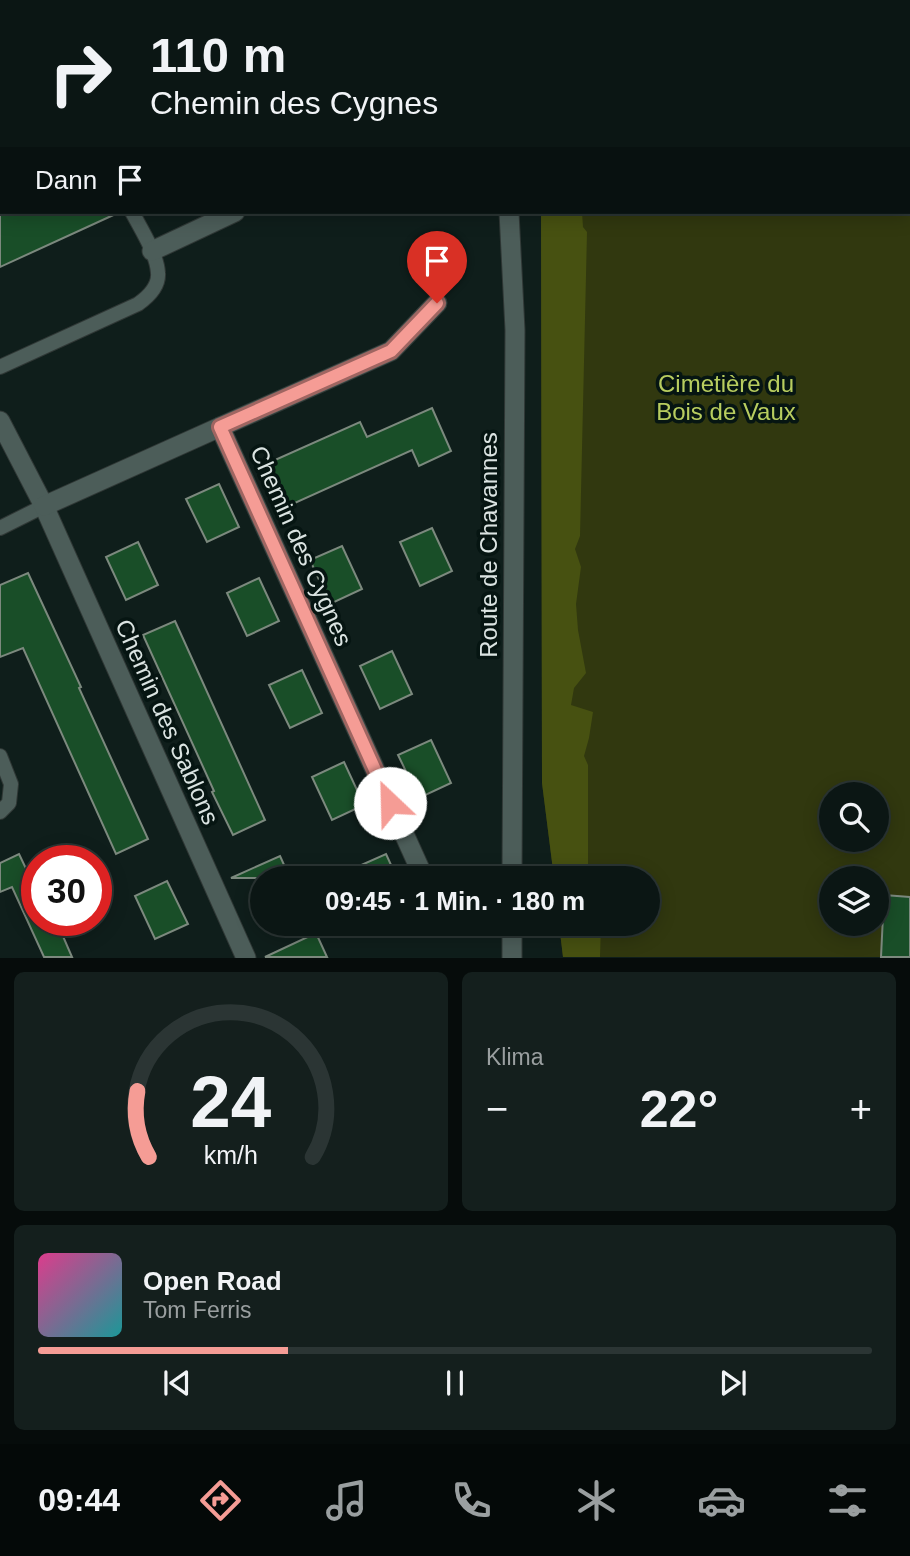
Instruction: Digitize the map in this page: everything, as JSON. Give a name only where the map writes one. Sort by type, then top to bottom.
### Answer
[{"type":"street","points":[[152,251],[231,214]]},
{"type":"street","name":"Route de Chavannes","points":[[509,214],[515,330],[512,866]]},
{"type":"street","name":"Chemin des Cygnes","points":[[419,866],[220,427],[391,351],[437,303]]},
{"type":"street","points":[[0,421],[44,506],[220,427]]},
{"type":"street","name":"Chemin des Sablons","points":[[44,506],[246,957]]},
{"type":"street","points":[[512,936],[512,957]]},
{"type":"lane","points":[[0,367],[138,304],[149,295],[157,282],[158,272],[152,251],[133,214]]},
{"type":"lane","points":[[0,528],[44,506]]},
{"type":"lane","points":[[0,756],[11,784],[9,803],[0,811]]},
{"type":"green space","name":"Cimetière du Bois de Vaux","points":[[541,214],[910,214],[910,957],[563,957],[560,936],[660,936],[660,866],[552,866],[542,783]]},
{"type":"green space","points":[[541,214],[582,214],[583,227],[587,232],[580,536],[575,549],[581,567],[576,604],[586,673],[574,688],[571,705],[593,712],[584,756],[588,765],[588,866],[552,866],[542,783]]},
{"type":"green space","points":[[560,936],[601,936],[600,957],[563,957]]},
{"type":"building","points":[[0,214],[116,214],[0,267]]},
{"type":"building","points":[[432,408],[451,451],[419,466],[412,450],[286,507],[266,464],[360,422],[367,437]]},
{"type":"building","points":[[219,484],[239,527],[207,542],[186,499]]},
{"type":"building","points":[[432,528],[452,571],[420,586],[400,542]]},
{"type":"building","points":[[138,542],[158,585],[126,600],[106,557]]},
{"type":"building","points":[[342,546],[362,589],[330,604],[310,560]]},
{"type":"building","points":[[28,573],[148,839],[116,854],[23,648],[0,657],[0,585]]},
{"type":"building","points":[[259,578],[279,621],[247,636],[227,593]]},
{"type":"building","points":[[175,621],[265,820],[233,835],[143,635]]},
{"type":"building","points":[[392,651],[412,694],[380,709],[360,666]]},
{"type":"building","points":[[302,670],[322,713],[290,728],[269,685]]},
{"type":"building","points":[[431,740],[451,783],[419,798],[398,755]]},
{"type":"building","points":[[344,762],[364,805],[332,820],[312,777]]},
{"type":"building","points":[[19,854],[21,907],[12,887],[0,892],[0,863]]},
{"type":"building","points":[[386,854],[392,866],[359,866]]},
{"type":"building","points":[[280,856],[285,866],[258,866]]},
{"type":"building","points":[[250,869],[250,878],[231,878]]},
{"type":"building","points":[[167,881],[188,924],[155,939],[135,896]]},
{"type":"building","points":[[889,895],[910,897],[910,957],[881,957],[882,936],[889,936]]},
{"type":"building","points":[[34,936],[63,936],[72,957],[44,957]]},
{"type":"building","points":[[310,936],[317,936],[327,957],[265,957]]},
{"type":"route","points":[[390,803],[220,427],[391,351],[437,303]]}]
